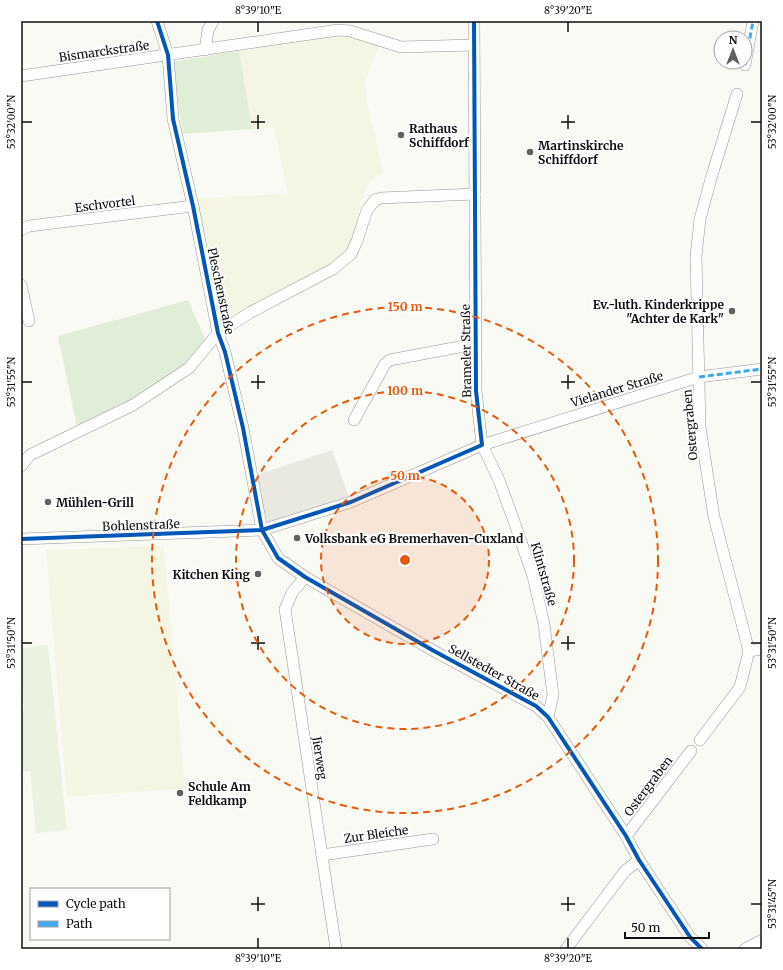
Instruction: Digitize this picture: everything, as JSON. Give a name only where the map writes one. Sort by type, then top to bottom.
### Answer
[{"type":"street","name":"Pleschenstraße","points":[[157,21],[168,55],[173,119],[193,206],[218,333],[226,352],[241,420],[262,530]]},
{"type":"street","points":[[205,50],[208,30],[214,21]]},
{"type":"street","name":"Brameler Straße","points":[[474,21],[475,344],[476,391],[482,445]]},
{"type":"street","name":"Bismarckstraße","points":[[21,76],[338,30],[350,31],[401,47],[474,45]]},
{"type":"street","name":"Ostergraben","points":[[700,740],[740,687],[749,651],[714,517],[700,427],[696,256],[700,219],[737,94]]},
{"type":"street","points":[[21,466],[30,455],[133,405],[189,368],[218,333],[251,312],[333,269],[351,254],[367,210],[375,200],[381,198],[474,194]]},
{"type":"street","name":"Eschvortel","points":[[21,230],[29,226],[193,206]]},
{"type":"street","points":[[21,285],[29,321]]},
{"type":"street","points":[[354,420],[385,364],[390,360],[475,344]]},
{"type":"street","name":"Vielander Straße","points":[[482,445],[699,377],[762,369]]},
{"type":"street","points":[[262,530],[351,502],[482,445]]},
{"type":"street","name":"Klintstraße","points":[[482,445],[499,480],[515,524],[532,576],[544,624],[553,695],[548,717]]},
{"type":"street","name":"Bohlenstraße","points":[[21,539],[262,530]]},
{"type":"street","name":"Sellstedter Straße","points":[[262,530],[278,558],[305,577],[434,651],[536,706],[548,717],[690,937],[702,949]]},
{"type":"street","name":"Jierweg","points":[[305,577],[292,592],[285,609],[336,949]]},
{"type":"street","points":[[749,651],[762,649]]},
{"type":"street","name":"Ostergraben","points":[[626,836],[691,751]]},
{"type":"street","name":"Zur Bleiche","points":[[322,855],[433,839]]},
{"type":"street","points":[[566,949],[625,871],[639,860]]},
{"type":"street","points":[[745,949],[762,940]]},
{"type":"green space","points":[[339,33],[349,34],[379,46],[365,81],[367,101],[383,171],[368,183],[362,198],[350,247],[330,265],[222,322],[196,198],[288,194],[274,128],[252,129],[239,51]]},
{"type":"green space","points":[[239,51],[252,129],[183,134],[172,62]]},
{"type":"green space","points":[[188,300],[206,341],[185,364],[129,401],[77,427],[58,336]]},
{"type":"green space","points":[[164,546],[185,788],[67,797],[46,550]]},
{"type":"green space","points":[[48,645],[67,830],[36,833],[30,771],[21,772],[21,710],[24,709],[21,679],[21,648]]},
{"type":"shaded area","points":[[332,450],[351,502],[262,530],[253,476]]},
{"type":"marked path","points":[[751,30],[753,21]]},
{"type":"marked path","points":[[699,377],[762,369]]},
{"type":"cycle path","points":[[157,21],[168,55],[173,119],[193,206],[218,333],[225,352],[243,428],[262,530],[278,558],[305,577],[434,651],[536,706],[548,717],[690,937],[702,949]]},
{"type":"cycle path","points":[[21,539],[262,530],[351,502],[482,445],[476,391],[474,21]]},
{"type":"place","name":"Rathaus Schiffdorf","points":[[401,135]]},
{"type":"place","name":"Martinskirche Schiffdorf","points":[[530,152]]},
{"type":"place","name":"Ev.-luth. Kinderkrippe \"Achter de Kark\"","points":[[732,311]]},
{"type":"place","name":"Mühlen-Grill","points":[[48,502]]},
{"type":"place","name":"Volksbank eG Bremerhaven-Cuxland","points":[[297,538]]},
{"type":"place","name":"Kitchen King","points":[[258,574]]},
{"type":"place","name":"Schule Am Feldkamp","points":[[180,793]]}]
